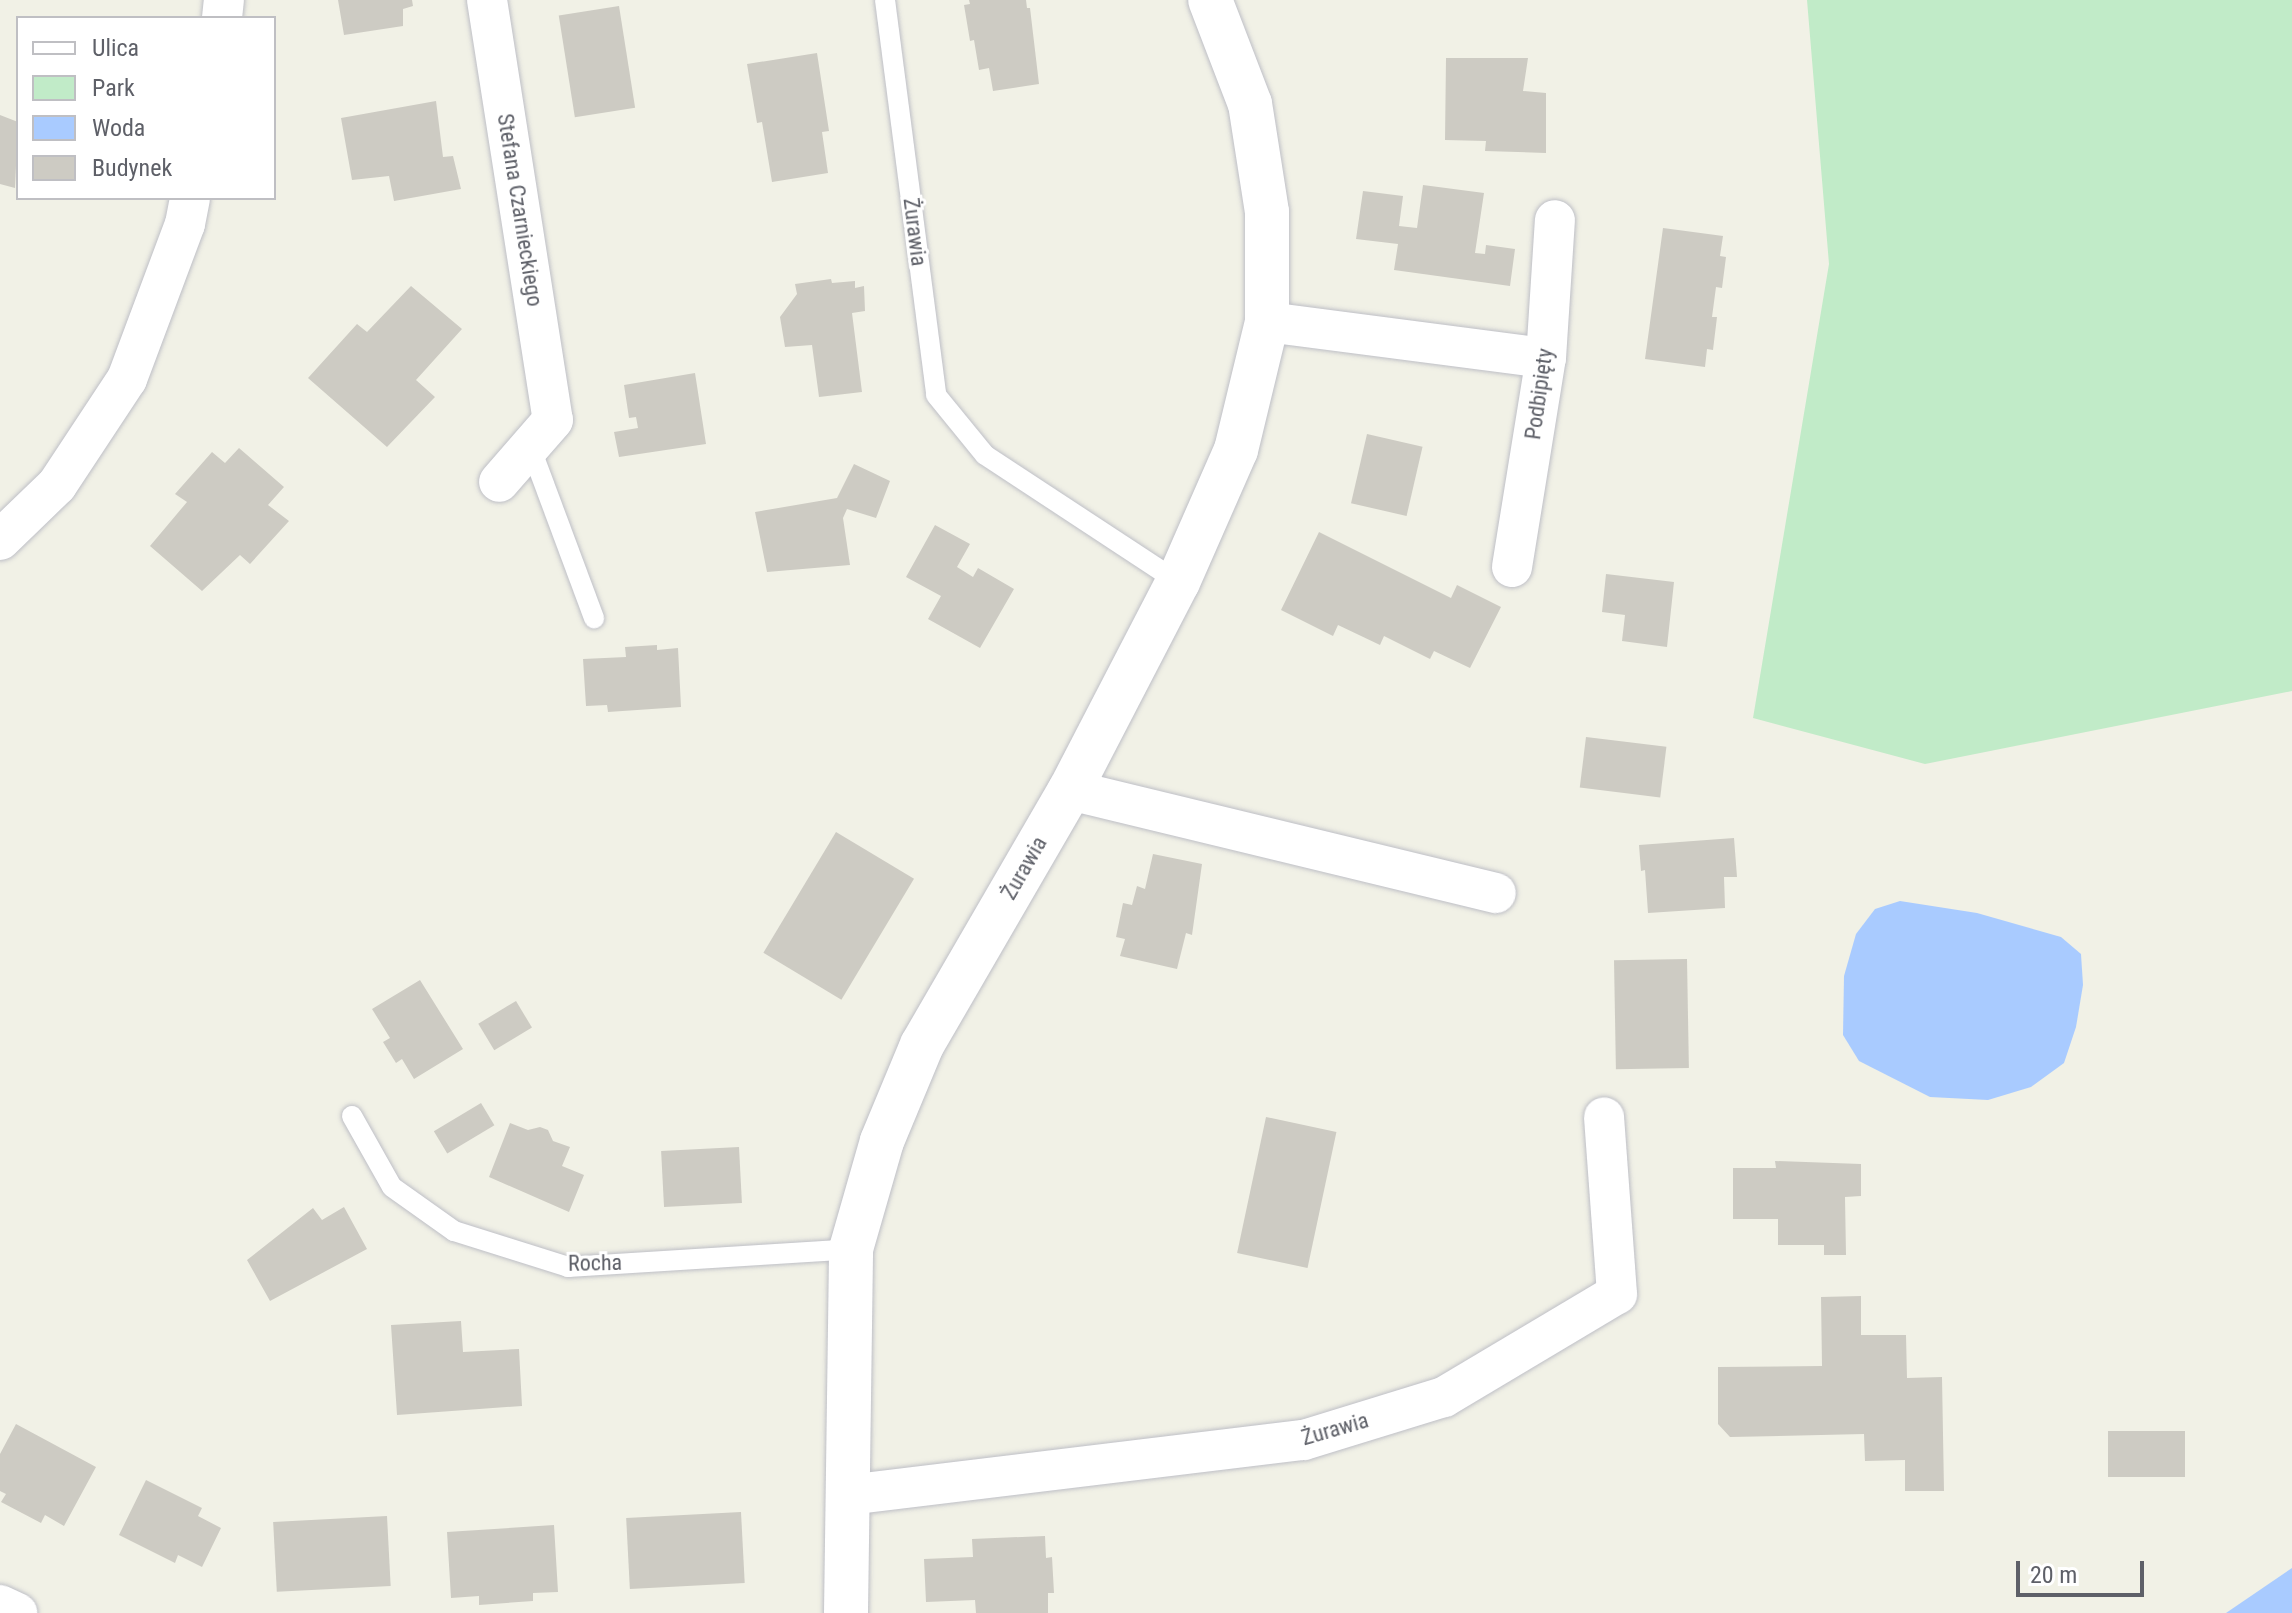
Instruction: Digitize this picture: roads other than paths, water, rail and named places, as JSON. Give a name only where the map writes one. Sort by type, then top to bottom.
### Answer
[{"type":"street","name":"Stefana Czarnieckiego","points":[[487,0],[542,433]]},
{"type":"street","name":"Żurawia","points":[[846,1613],[851,1249],[882,1141],[922,1045],[1070,790],[1178,582],[1236,450],[1267,322],[1267,212],[1250,104],[1210,0]]},
{"type":"street","points":[[0,540],[57,485],[127,379],[185,224],[190,200]]},
{"type":"street","name":"Podbipięty","points":[[1512,567],[1546,358],[1555,220]]},
{"type":"street","points":[[1267,322],[1546,358]]},
{"type":"street","points":[[499,482],[542,433]]},
{"type":"street","points":[[1070,790],[1496,893]]},
{"type":"street","name":"Żurawia","points":[[848,1495],[1304,1440],[1444,1397],[1617,1294],[1604,1117]]},
{"type":"street","points":[[0,1605],[17,1613]]},
{"type":"lane","name":"Żurawia","points":[[885,0],[936,395],[985,455],[1178,582]]},
{"type":"lane","points":[[542,433],[594,618]]},
{"type":"lane","name":"Rocha","points":[[352,1116],[392,1187],[454,1231],[568,1267],[851,1249]]},
{"type":"water","points":[[1900,901],[1977,913],[2061,937],[2081,954],[2083,985],[2076,1027],[2064,1063],[2031,1087],[1988,1100],[1930,1097],[1859,1061],[1843,1035],[1844,976],[1856,934],[1875,909]]},
{"type":"water","points":[[2292,1568],[2292,1613],[2226,1613]]}]
